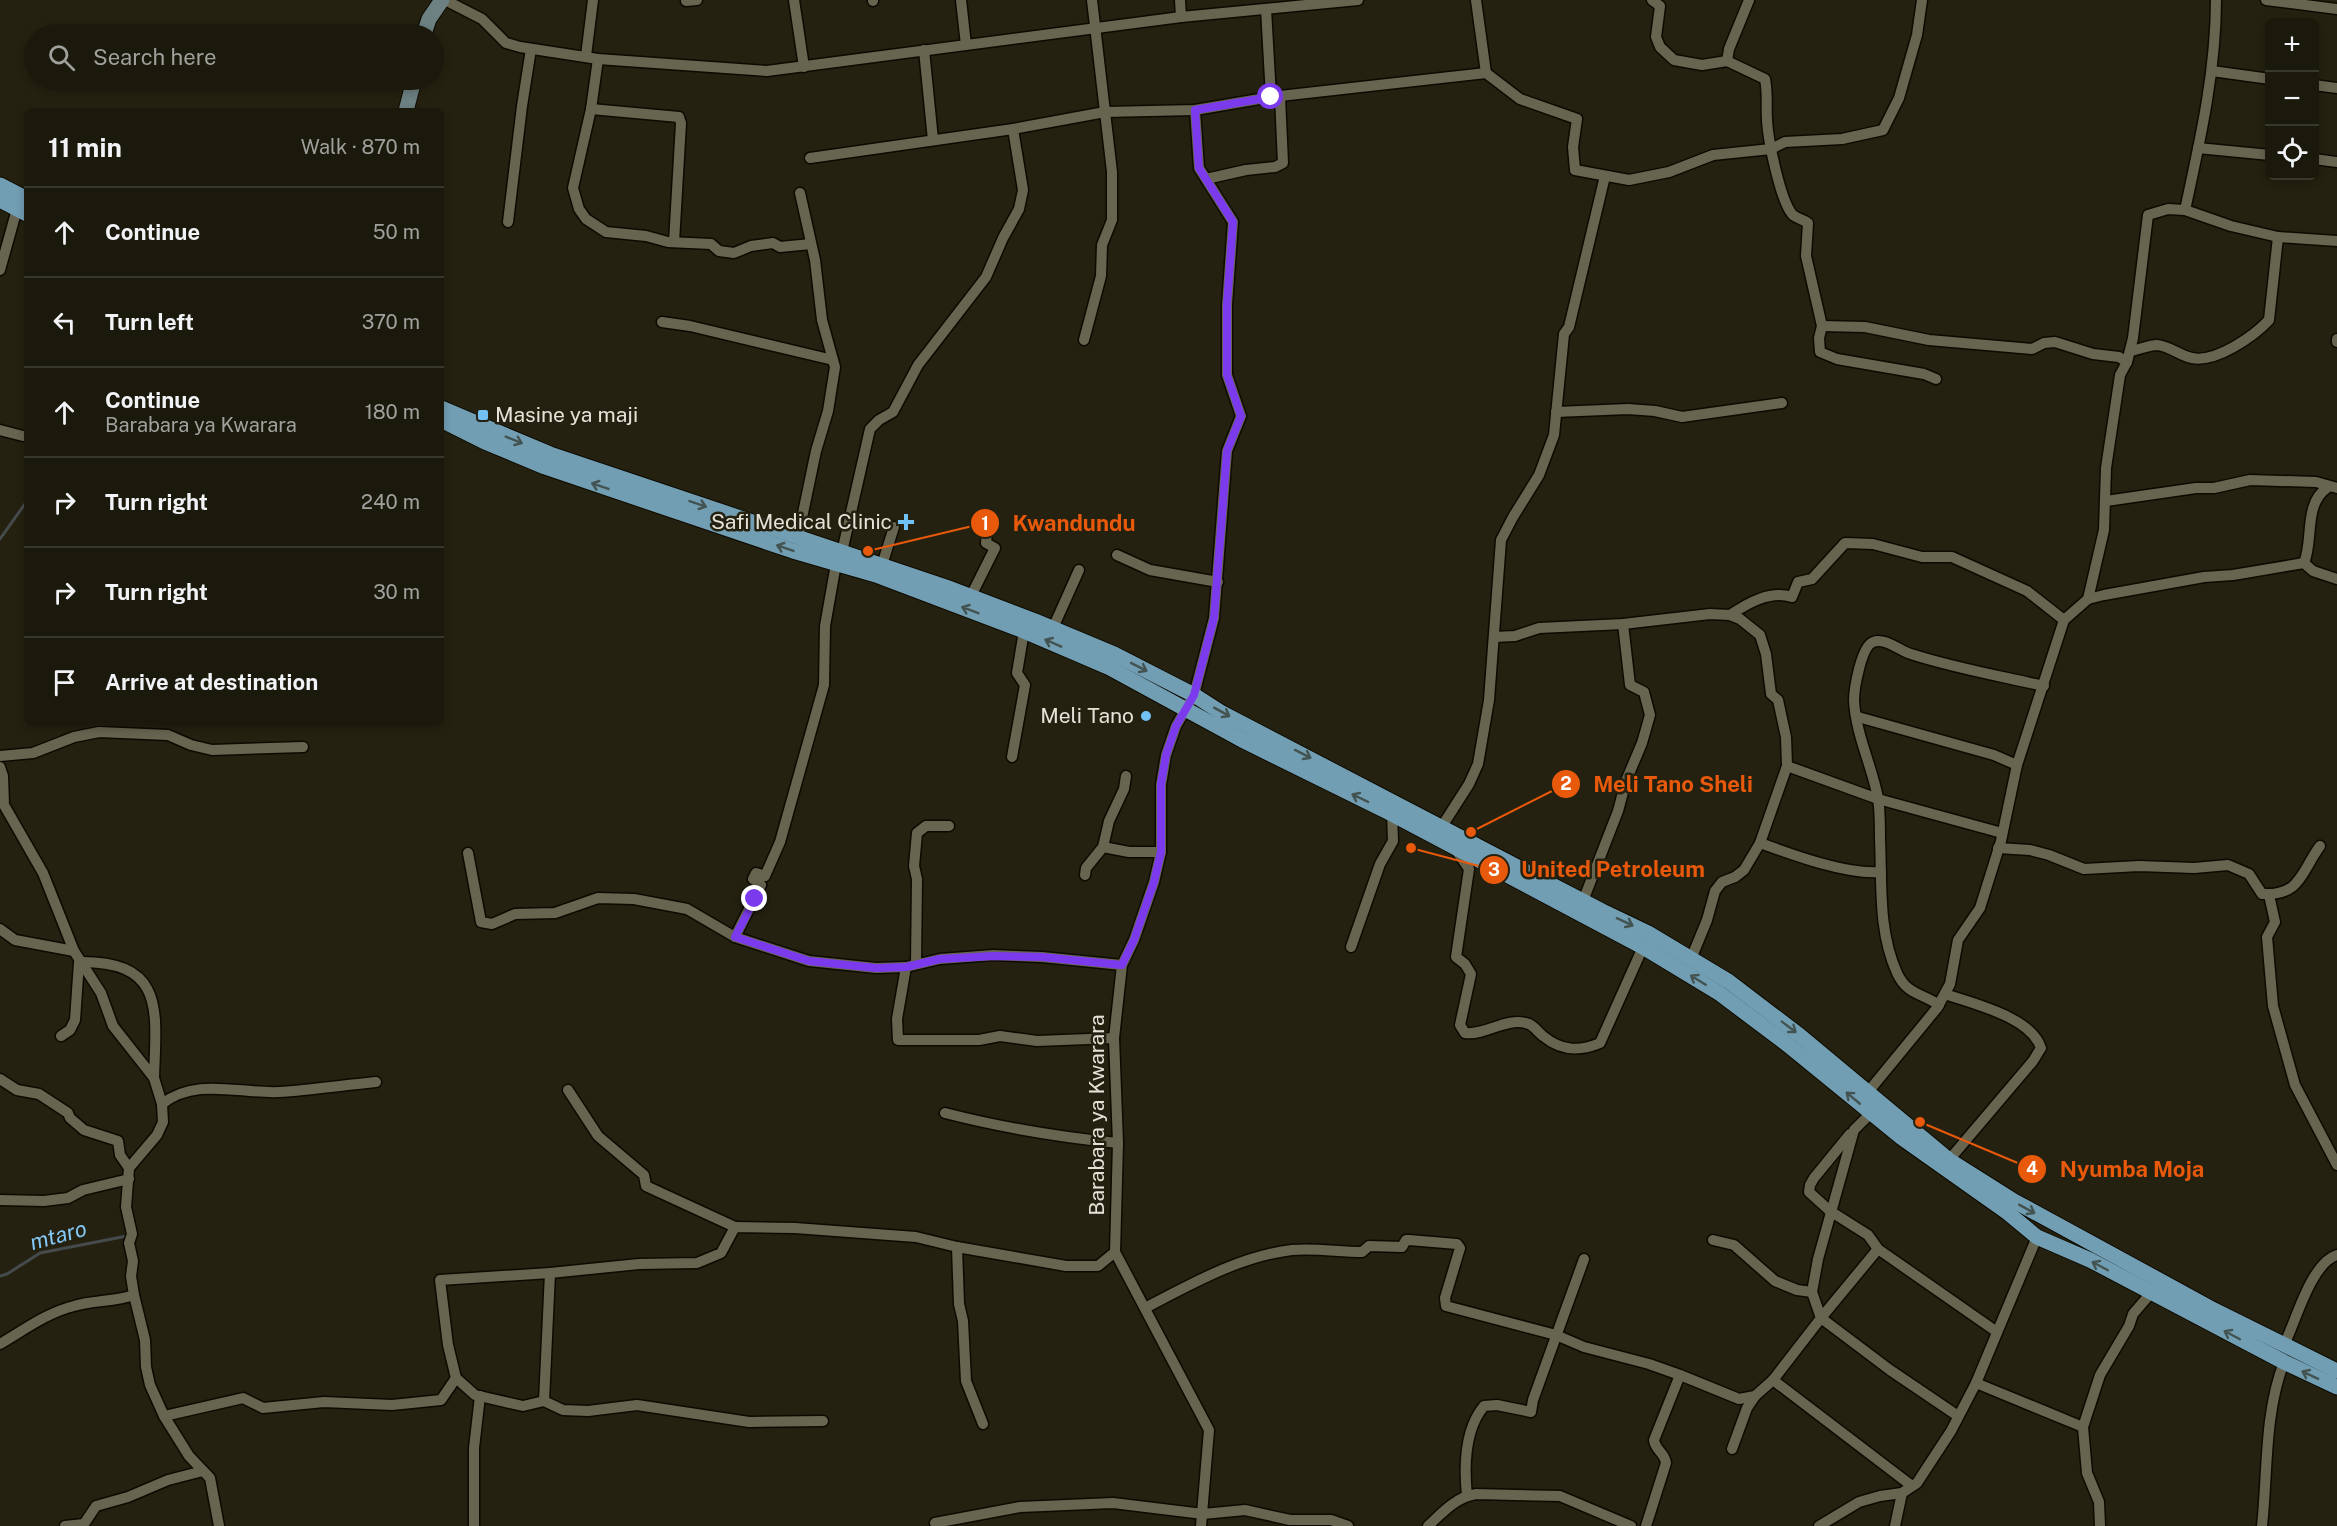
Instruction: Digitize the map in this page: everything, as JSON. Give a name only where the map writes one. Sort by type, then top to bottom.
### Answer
[{"type":"main road","points":[[0,184],[24,207]]},
{"type":"main road","points":[[0,200],[24,207]]},
{"type":"main road","points":[[444,409],[550,454],[798,537],[876,575],[1024,631],[1084,649],[1114,654],[1194,695],[1222,713],[1438,832],[1648,933],[1728,981],[1868,1092],[1875,1108],[1902,1138],[2008,1213],[2037,1237],[2090,1260],[2284,1362],[2337,1387]]},
{"type":"main road","points":[[444,422],[485,442],[545,467],[839,558],[882,565],[1053,628],[1108,668],[1185,710],[1392,814],[1438,832],[1454,848],[1643,947],[1719,993],[1949,1160],[2047,1220],[2337,1371]]},
{"type":"street","points":[[427,24],[444,0],[482,19],[506,43],[531,49],[598,59],[767,71],[1182,17],[1266,9],[1309,2],[1358,0]]},
{"type":"street","points":[[586,56],[593,0]]},
{"type":"street","points":[[794,0],[804,67]]},
{"type":"street","points":[[961,0],[966,45]]},
{"type":"street","points":[[1084,340],[1101,276],[1102,245],[1112,220],[1112,172],[1092,0]]},
{"type":"street","points":[[1180,0],[1182,17]]},
{"type":"street","points":[[1476,0],[1486,73]]},
{"type":"street","points":[[1652,0],[1660,6],[1656,37],[1660,47],[1674,60],[1702,65],[1727,61],[1765,79],[1768,92],[1767,122],[1771,149],[1788,208],[1793,217],[1808,223],[1806,256],[1822,326],[1819,338],[1820,352],[1837,359],[1924,374],[1935,379]]},
{"type":"street","points":[[1727,61],[1729,49],[1749,0]]},
{"type":"street","points":[[810,158],[1013,129],[1105,112],[1195,110],[1275,97],[1486,73],[1520,99],[1577,118],[1573,147],[1575,170],[1629,180],[1670,172],[1713,155],[1771,149],[1785,142],[1842,139],[1883,130],[1899,98],[1917,35],[1922,0]]},
{"type":"street","points":[[2185,210],[2212,71],[2216,0]]},
{"type":"street","points":[[2266,0],[2337,9]]},
{"type":"street","points":[[1206,179],[1246,170],[1275,167],[1283,163],[1266,9]]},
{"type":"street","points":[[508,222],[531,49]]},
{"type":"street","points":[[924,50],[933,140]]},
{"type":"street","points":[[598,59],[591,109],[573,188],[579,209],[593,225],[606,232],[646,236],[674,242],[711,244],[719,250],[734,253],[751,246],[773,243],[780,247],[811,244]]},
{"type":"street","points":[[2212,71],[2265,78]]},
{"type":"street","points":[[2319,86],[2337,88]]},
{"type":"street","points":[[407,108],[411,90]]},
{"type":"street","points":[[591,109],[679,117],[681,123],[674,242]]},
{"type":"street","name":"Barabara ya Kwarara","points":[[1195,110],[1199,168],[1233,222],[1227,304],[1227,375],[1241,416],[1227,451],[1214,618],[1194,695],[1176,726],[1166,755],[1161,784],[1161,852],[1154,882],[1134,940],[1122,965],[1114,1038],[1118,1143],[1115,1252],[1209,1430],[1201,1526]]},
{"type":"street","points":[[735,937],[761,885],[753,879],[756,873],[765,876],[780,842],[824,685],[825,626],[870,429],[879,420],[893,412],[918,365],[986,277],[1019,209],[1023,190],[1013,129]]},
{"type":"street","points":[[2198,148],[2265,155]]},
{"type":"street","points":[[2319,160],[2337,162]]},
{"type":"street","points":[[1438,832],[1469,784],[1478,764],[1489,700],[1501,540],[1512,517],[1539,475],[1554,435],[1563,334],[1569,327],[1605,176]]},
{"type":"street","points":[[798,537],[816,452],[828,411],[835,367],[822,320],[811,244],[800,193]]},
{"type":"street","points":[[0,270],[24,207]]},
{"type":"street","points":[[2088,599],[2104,530],[2106,468],[2120,375],[2128,356],[2148,215],[2168,209],[2185,210],[2231,226],[2278,237],[2337,241]]},
{"type":"street","points":[[1822,326],[1865,327],[1929,340],[2032,349],[2044,343],[2055,342],[2093,354],[2120,357],[2157,345],[2192,358],[2211,357],[2227,351],[2260,329],[2269,320],[2278,237]]},
{"type":"street","points":[[662,322],[690,326],[833,360]]},
{"type":"street","points":[[1556,412],[1628,409],[1655,411],[1682,417],[1782,403]]},
{"type":"street","points":[[0,430],[23,436]]},
{"type":"street","points":[[2106,501],[2196,488],[2214,488],[2250,480],[2316,482],[2333,488]]},
{"type":"street","points":[[2304,563],[2308,554],[2308,531],[2315,503],[2319,493],[2333,488]]},
{"type":"street","points":[[882,565],[894,527]]},
{"type":"street","points":[[971,596],[994,548],[986,543],[987,530]]},
{"type":"street","points":[[1730,615],[1749,602],[1783,594],[1792,597],[1798,582],[1812,579],[1845,543],[1873,544],[1922,558],[1952,557],[2027,591],[2064,620]]},
{"type":"street","points":[[1117,555],[1150,570],[1218,582]]},
{"type":"street","points":[[2304,563],[2313,571],[2337,579]]},
{"type":"street","points":[[1868,1092],[1939,1005],[1950,984],[1958,940],[1980,908],[2002,833],[2018,765],[2064,620],[2088,599],[2135,588],[2304,563]]},
{"type":"street","points":[[1053,628],[1079,570]]},
{"type":"street","points":[[1494,637],[1515,636],[1539,628],[1623,624],[1710,614],[1730,615],[1740,619],[1760,634],[1766,654],[1772,694],[1778,700],[1786,737],[1787,766],[1760,843],[1744,870],[1736,877],[1722,882],[1715,891],[1707,920],[1691,959]]},
{"type":"street","points":[[1583,901],[1618,811],[1626,781],[1642,743],[1650,715],[1644,692],[1630,685],[1623,624]]},
{"type":"street","points":[[1012,757],[1025,685],[1017,673],[1024,631]]},
{"type":"street","points":[[1939,1005],[1903,985],[1886,944],[1882,912],[1878,798],[1866,762],[1854,701],[1856,684],[1866,648],[1873,642],[1879,641],[1910,654],[2044,686]]},
{"type":"street","points":[[1858,717],[1994,754],[2018,765]]},
{"type":"street","points":[[0,756],[33,753],[74,737],[99,732],[168,735],[196,747],[212,750],[303,747]]},
{"type":"street","points":[[1787,766],[1878,798],[2002,833]]},
{"type":"street","points":[[0,767],[2,806],[43,873],[79,962],[101,993],[113,1026],[154,1078]]},
{"type":"street","points":[[1085,875],[1086,868],[1103,847],[1109,821],[1124,789],[1126,776]]},
{"type":"street","points":[[1352,947],[1380,864],[1393,840],[1392,814]]},
{"type":"street","points":[[949,826],[926,826],[920,828],[917,833],[911,965],[897,1019],[898,1040],[979,1040],[1000,1036],[1037,1041],[1114,1038]]},
{"type":"street","points":[[1760,843],[1793,855],[1866,873],[1881,872]]},
{"type":"street","points":[[1998,848],[2030,850],[2049,855],[2084,870],[2139,866],[2194,868],[2228,865],[2249,874],[2262,894],[2276,895],[2297,885],[2320,846]]},
{"type":"street","points":[[1103,847],[1129,852],[1161,852]]},
{"type":"street","points":[[1454,848],[1469,869],[1456,957],[1465,964],[1471,974],[1460,1025],[1465,1033],[1477,1035],[1506,1023],[1529,1024],[1553,1045],[1584,1050],[1600,1043],[1643,947]]},
{"type":"street","points":[[468,853],[481,922],[492,924],[515,914],[555,913],[598,898],[634,899],[687,909],[735,937],[809,961],[876,968],[911,965],[940,959],[993,956],[1042,957],[1122,965]]},
{"type":"street","points":[[2269,894],[2275,922],[2267,937],[2273,1006],[2295,1085],[2337,1165]]},
{"type":"street","points":[[0,929],[15,940],[74,951]]},
{"type":"street","points":[[60,1036],[70,1030],[75,1020],[79,962]]},
{"type":"street","points":[[79,962],[98,962],[123,967],[144,982],[153,999],[154,1078],[162,1104],[163,1122],[157,1135],[129,1173],[126,1207],[132,1234],[129,1243],[133,1261],[131,1276],[145,1340],[146,1366],[150,1384],[164,1416],[189,1456],[210,1478],[219,1526]]},
{"type":"street","points":[[1945,994],[2011,1018],[2038,1037],[2042,1048],[1949,1160]]},
{"type":"street","points":[[0,1079],[17,1090],[39,1094],[68,1113],[70,1118],[84,1130],[118,1141],[120,1155],[129,1173]]},
{"type":"street","points":[[162,1104],[173,1096],[208,1087],[256,1093],[376,1082]]},
{"type":"street","points":[[568,1090],[598,1136],[644,1175],[646,1186],[735,1227],[795,1228],[916,1238],[1066,1266],[1098,1266],[1115,1252]]},
{"type":"street","points":[[1875,1108],[1854,1130],[1810,1185],[1809,1192],[1830,1211],[1868,1234],[1878,1249],[1997,1332]]},
{"type":"street","points":[[945,1113],[1042,1135],[1118,1143]]},
{"type":"street","points":[[1854,1130],[1830,1211],[1812,1292],[1821,1318],[1890,1370],[1958,1416]]},
{"type":"street","points":[[0,1200],[44,1201],[68,1198],[82,1190],[129,1173]]},
{"type":"street","points":[[735,1227],[721,1253],[697,1263],[639,1264],[440,1280],[448,1345],[456,1378],[475,1395],[523,1406],[544,1401],[563,1410],[588,1411],[637,1405],[749,1422],[823,1421]]},
{"type":"street","points":[[1819,1526],[1859,1502],[1902,1493],[1917,1483],[1976,1383],[2037,1237]]},
{"type":"street","points":[[1145,1308],[1202,1279],[1250,1260],[1291,1250],[1362,1252],[1369,1246],[1402,1247],[1406,1240],[1457,1244],[1460,1248],[1445,1298],[1446,1306],[1556,1335],[1584,1347],[1618,1355],[1680,1375],[1739,1398],[1755,1396]]},
{"type":"street","points":[[1713,1240],[1734,1245],[1775,1281],[1797,1290],[1812,1292]]},
{"type":"street","points":[[957,1247],[958,1304],[963,1321],[966,1381],[983,1424]]},
{"type":"street","points":[[1732,1449],[1747,1408],[1755,1396],[1773,1380],[1878,1249]]},
{"type":"street","points":[[2284,1345],[2319,1268],[2337,1255]]},
{"type":"street","points":[[1467,1496],[1464,1466],[1478,1414],[1484,1406],[1497,1405],[1531,1412],[1584,1259]]},
{"type":"street","points":[[544,1401],[549,1273]]},
{"type":"street","points":[[2100,1526],[2099,1502],[2087,1473],[2083,1427],[2100,1375],[2129,1326],[2133,1314],[2151,1293]]},
{"type":"street","points":[[0,1344],[45,1316],[75,1305],[122,1299],[134,1295]]},
{"type":"street","points":[[2262,1526],[2267,1435],[2275,1386],[2284,1362]]},
{"type":"street","points":[[1646,1526],[1666,1463],[1664,1455],[1654,1446],[1654,1440],[1680,1375]]},
{"type":"street","points":[[164,1416],[243,1398],[263,1408],[324,1402],[392,1405],[441,1400],[456,1378]]},
{"type":"street","points":[[1773,1380],[1912,1486]]},
{"type":"street","points":[[1976,1383],[2083,1427]]},
{"type":"street","points":[[474,1526],[474,1448],[480,1396]]},
{"type":"street","points":[[66,1526],[84,1524],[92,1520],[96,1506],[128,1497],[168,1479],[203,1471]]},
{"type":"street","points":[[1895,1526],[1902,1493]]},
{"type":"street","points":[[1428,1526],[1452,1505],[1467,1496],[1560,1496],[1631,1526]]},
{"type":"street","points":[[934,1523],[1020,1507],[1113,1503],[1203,1514],[1245,1510],[1290,1523],[1331,1520],[1348,1526]]},
{"type":"waterway","points":[[0,539],[24,505]]},
{"type":"waterway","name":"mtaro","points":[[0,1276],[40,1253],[127,1236]]},
{"type":"place","name":"Masine ya maji","points":[[483,415]]},
{"type":"place","name":"Safi Medical Clinic","points":[[906,522]]},
{"type":"place","name":"Kwandundu","points":[[868,551]]},
{"type":"place","name":"Meli Tano","points":[[1146,716]]},
{"type":"place","name":"Meli Tano Sheli","points":[[1471,832]]},
{"type":"place","name":"United Petroleum","points":[[1411,848]]},
{"type":"place","name":"Nyumba Moja","points":[[1920,1122]]},
{"type":"route","points":[[755,899],[735,937],[809,961],[876,968],[906,967],[940,959],[993,956],[1042,957],[1122,965],[1134,940],[1154,882],[1161,852],[1161,784],[1166,755],[1176,726],[1194,695],[1214,618],[1227,451],[1241,416],[1227,375],[1227,304],[1233,222],[1199,168],[1195,110],[1271,97]]}]
